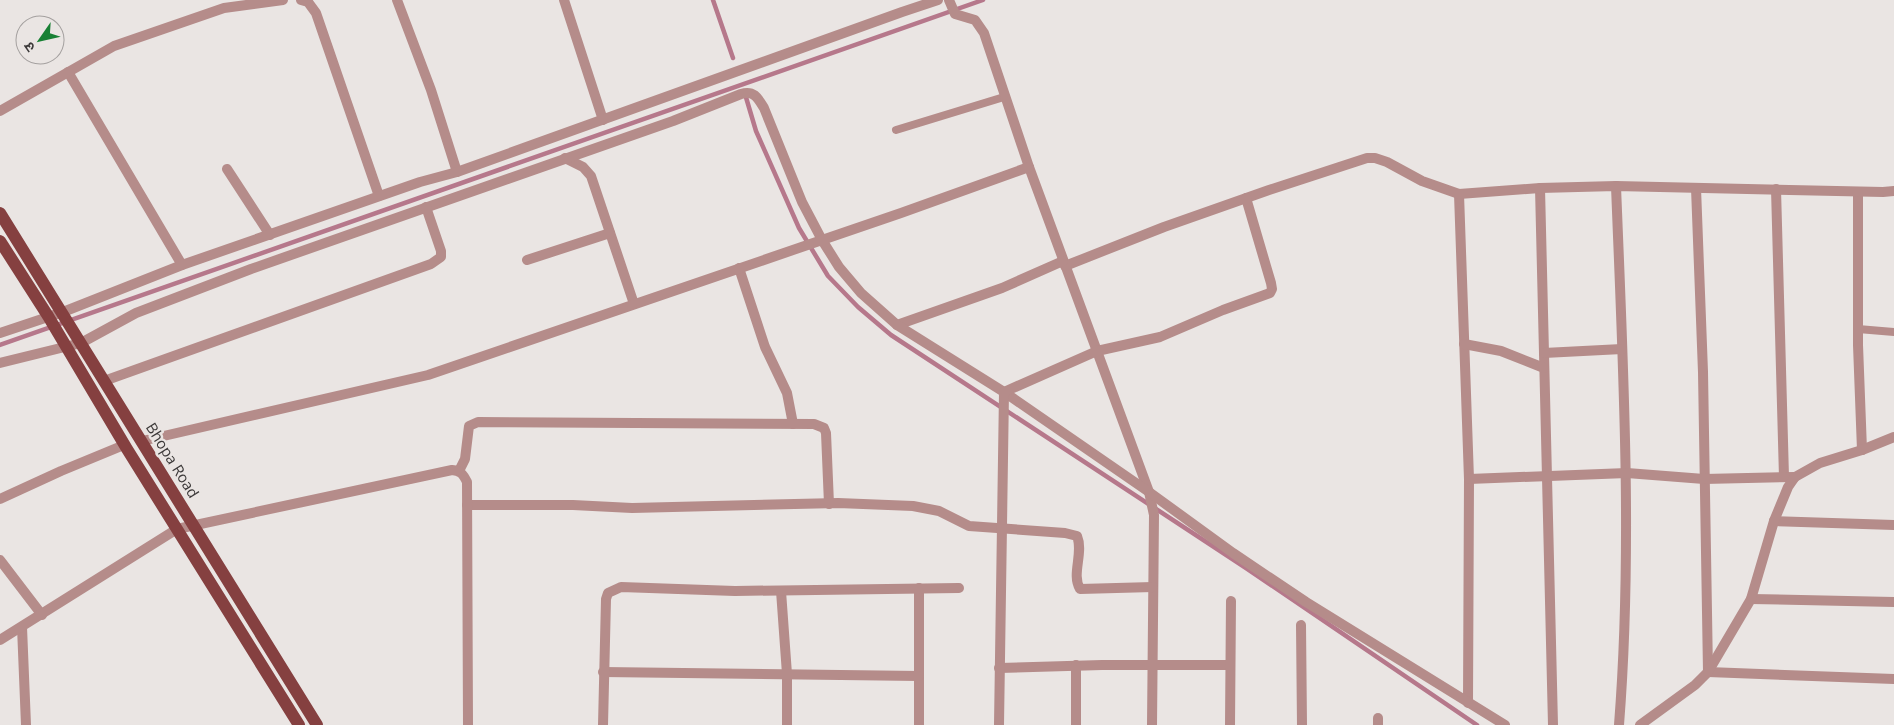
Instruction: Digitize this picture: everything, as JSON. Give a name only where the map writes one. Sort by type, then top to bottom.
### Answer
[{"type":"main road","name":"Bhopa Road","points":[[0,213],[317,725]]},
{"type":"main road","points":[[0,241],[49,318],[124,445],[299,725]]},
{"type":"street","points":[[0,111],[114,46],[224,8],[283,0]]},
{"type":"street","points":[[301,0],[308,2],[316,13],[379,196]]},
{"type":"street","points":[[397,0],[431,90],[456,172]]},
{"type":"street","points":[[564,0],[603,120]]},
{"type":"street","points":[[902,0],[902,12]]},
{"type":"street","points":[[0,333],[64,315],[182,265],[270,236],[420,182],[456,172],[938,0]]},
{"type":"street","points":[[951,7],[957,15],[975,20],[979,24],[996,67],[1004,97],[1064,264],[1150,497],[1154,515],[1152,725]]},
{"type":"street","points":[[68,72],[182,265]]},
{"type":"street","points":[[0,363],[79,340],[136,314],[251,269],[673,121],[750,92],[755,95],[764,108],[802,202],[839,267],[861,293],[897,324],[1298,596],[1504,725]]},
{"type":"street","points":[[565,158],[583,167],[590,176],[634,304]]},
{"type":"street","points":[[897,324],[1002,288],[1246,198],[1367,158],[1375,158],[1387,162],[1422,180],[1459,194],[1540,188],[1616,186],[1858,192],[1894,191]]},
{"type":"street","points":[[142,441],[428,375],[1029,167]]},
{"type":"street","points":[[227,169],[270,236]]},
{"type":"street","points":[[1616,186],[1627,473],[1623,683],[1619,725]]},
{"type":"street","points":[[1540,188],[1553,725]]},
{"type":"street","points":[[1696,188],[1703,372],[1708,672]]},
{"type":"street","points":[[1776,189],[1784,477]]},
{"type":"street","points":[[1858,192],[1858,329],[1862,450]]},
{"type":"street","points":[[1459,194],[1469,479],[1468,703]]},
{"type":"street","points":[[1004,396],[1097,350],[1160,337],[1223,310],[1270,293],[1272,289],[1271,282],[1246,198]]},
{"type":"street","points":[[104,381],[431,264],[441,257],[441,251],[426,207]]},
{"type":"street","points":[[527,260],[610,233]]},
{"type":"street","points":[[739,268],[765,347],[787,394],[793,424]]},
{"type":"street","points":[[1464,344],[1501,350],[1544,368]]},
{"type":"street","points":[[1544,353],[1622,349]]},
{"type":"street","points":[[999,725],[1004,396]]},
{"type":"street","points":[[459,471],[465,459],[467,431],[469,426],[478,422],[814,424],[824,428],[826,433],[829,504]]},
{"type":"street","points":[[1640,725],[1695,686],[1708,672],[1751,599],[1774,521],[1788,487],[1796,477],[1820,464],[1894,437]]},
{"type":"street","points":[[0,499],[124,445]]},
{"type":"street","points":[[0,640],[177,529],[389,482],[452,470],[459,471],[467,482],[468,725]]},
{"type":"street","points":[[1469,479],[1627,473],[1704,479],[1796,477]]},
{"type":"street","points":[[467,505],[573,505],[632,508],[829,504],[927,508],[948,514],[964,525],[1066,533],[1077,536],[1079,548],[1077,582],[1080,589],[1153,587]]},
{"type":"street","points":[[1774,521],[1894,525]]},
{"type":"street","points":[[0,560],[42,615]]},
{"type":"street","points":[[603,725],[606,599],[608,593],[613,590],[621,588],[781,591],[959,588]]},
{"type":"street","points":[[919,588],[919,725]]},
{"type":"street","points":[[781,591],[787,725]]},
{"type":"street","points":[[1751,599],[1894,602]]},
{"type":"street","points":[[1230,725],[1229,665],[1232,601]]},
{"type":"street","points":[[1301,625],[1302,725]]},
{"type":"street","points":[[22,627],[26,725]]},
{"type":"street","points":[[999,668],[1076,665],[1229,665]]},
{"type":"street","points":[[1076,665],[1076,725]]},
{"type":"street","points":[[603,672],[736,672],[919,676]]},
{"type":"street","points":[[1708,672],[1894,679]]},
{"type":"lane","points":[[896,130],[1004,97]]},
{"type":"lane","points":[[1858,329],[1894,332]]},
{"type":"waterway","points":[[713,0],[733,58]]},
{"type":"waterway","points":[[0,345],[983,0]]},
{"type":"waterway","points":[[745,94],[756,131],[799,228],[828,276],[858,307],[891,335],[1246,568],[1477,725]]}]
